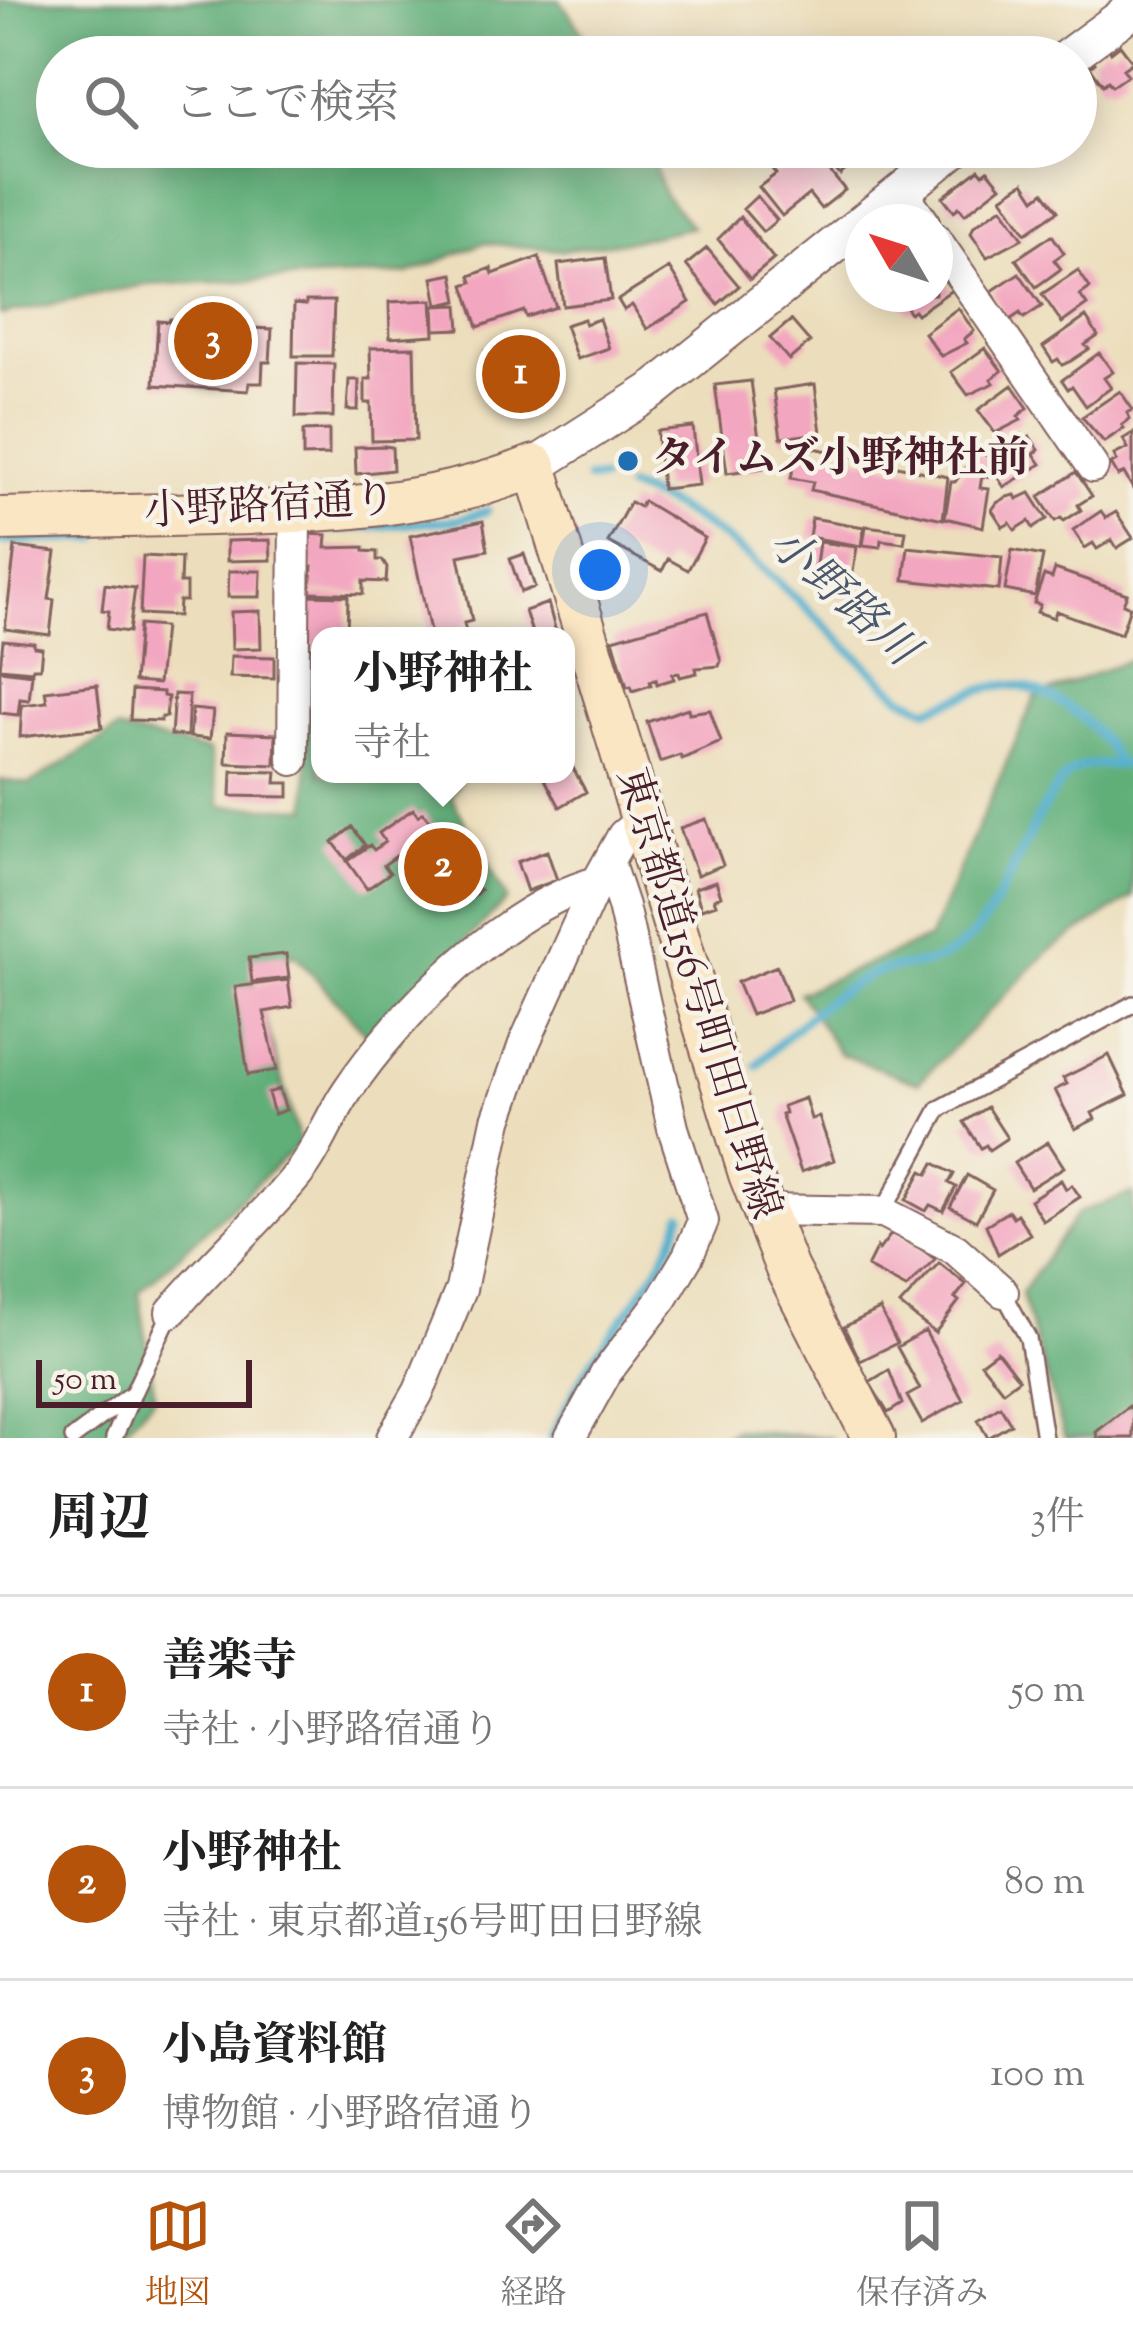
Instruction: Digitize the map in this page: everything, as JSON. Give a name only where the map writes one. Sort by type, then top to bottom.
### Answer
[{"type":"main road","name":"小野路宿通り","points":[[0,519],[296,512],[433,499],[535,466]]},
{"type":"main road","name":"東京都道156号町田日野線","points":[[535,466],[763,1210],[820,1338],[874,1438]]},
{"type":"street","points":[[1096,36],[1133,9]]},
{"type":"street","points":[[535,466],[652,391],[930,168]]},
{"type":"street","points":[[902,190],[912,204]]},
{"type":"street","points":[[953,264],[1093,467]]},
{"type":"street","points":[[293,760],[296,512]]},
{"type":"street","points":[[392,1438],[419,1391],[461,1289],[496,1120],[524,1044],[603,873],[623,835],[640,820]]},
{"type":"street","points":[[171,1312],[299,1175],[345,1094],[383,1040],[448,973],[559,896],[603,873]]},
{"type":"street","points":[[570,1438],[606,1373],[663,1298],[703,1221],[603,873]]},
{"type":"street","points":[[763,1210],[883,1212],[955,1249],[1003,1292]]},
{"type":"lane","points":[[883,1212],[939,1109],[1133,1004]]},
{"type":"lane","points":[[1003,1292],[1028,1338],[1044,1438]]},
{"type":"lane","points":[[114,1438],[171,1312]]},
{"type":"lane","points":[[73,1438],[133,1393]]},
{"type":"green space","points":[[0,0],[560,0],[585,36],[36,36],[36,168],[655,168],[664,194],[692,227],[563,250],[483,243],[408,274],[144,285],[0,315]]},
{"type":"green space","points":[[1133,658],[1133,897],[1049,951],[918,1083],[840,1054],[799,993],[929,938],[1035,698]]},
{"type":"green space","points":[[306,704],[311,704],[311,783],[459,783],[451,797],[507,899],[371,1039],[294,954],[253,978],[300,1143],[139,1292],[155,1397],[116,1438],[0,1438],[0,780],[30,784],[117,730],[209,751],[221,806],[308,808]]},
{"type":"green space","points":[[1133,1193],[1133,1438],[1065,1438],[1021,1293],[1078,1213]]},
{"type":"green space","points":[[734,1429],[833,1438],[721,1438]]},
{"type":"building","points":[[1120,45],[1133,62],[1123,69],[1128,75],[1112,86],[1108,81],[1103,85],[1097,77],[1097,54],[1107,46],[1111,52]]},
{"type":"building","points":[[771,168],[827,168],[845,190],[821,209],[809,194],[782,216],[759,187],[776,174]]},
{"type":"building","points":[[979,169],[983,174],[988,170],[1001,186],[965,214],[959,207],[954,211],[943,197]]},
{"type":"building","points":[[1024,182],[1035,199],[1044,192],[1058,211],[1026,233],[1002,197]]},
{"type":"building","points":[[757,196],[777,220],[763,232],[743,209]]},
{"type":"building","points":[[1002,207],[1023,238],[987,257],[971,233]]},
{"type":"building","points":[[740,217],[774,259],[750,279],[718,239]]},
{"type":"building","points":[[1052,235],[1064,253],[1054,260],[1061,269],[1036,287],[1016,259]]},
{"type":"building","points":[[707,248],[739,286],[718,304],[686,265]]},
{"type":"building","points":[[539,257],[556,307],[526,317],[524,311],[478,327],[464,285],[472,282],[470,276],[491,268],[493,274]]},
{"type":"building","points":[[605,258],[611,300],[563,306],[558,264]]},
{"type":"building","points":[[669,268],[690,302],[647,329],[632,305],[624,310],[618,300]]},
{"type":"building","points":[[1078,270],[1090,288],[1080,295],[1087,305],[1062,323],[1042,294]]},
{"type":"building","points":[[1019,273],[1042,306],[1007,322],[992,291]]},
{"type":"building","points":[[453,274],[458,301],[438,305],[433,278]]},
{"type":"building","points":[[432,300],[434,335],[390,338],[389,302]]},
{"type":"building","points":[[306,301],[334,301],[332,356],[293,356],[294,304],[306,305]]},
{"type":"building","points":[[458,305],[460,329],[435,330],[434,306]]},
{"type":"building","points":[[958,308],[974,331],[964,339],[967,343],[941,356],[924,333]]},
{"type":"building","points":[[1086,317],[1098,336],[1085,345],[1089,349],[1062,365],[1058,359],[1053,362],[1043,347]]},
{"type":"building","points":[[584,319],[585,324],[599,319],[609,348],[577,359],[565,325]]},
{"type":"building","points":[[791,320],[810,342],[789,360],[770,338]]},
{"type":"building","points":[[158,321],[272,329],[270,362],[263,362],[262,383],[249,383],[248,391],[154,385]]},
{"type":"building","points":[[533,336],[551,390],[532,396],[529,388],[498,391],[485,351]]},
{"type":"building","points":[[414,347],[416,440],[372,441],[371,403],[365,403],[365,379],[371,379],[370,348]]},
{"type":"building","points":[[985,348],[1002,371],[991,379],[994,383],[968,395],[951,372]]},
{"type":"building","points":[[1099,353],[1113,372],[1104,378],[1111,388],[1086,406],[1062,380]]},
{"type":"building","points":[[297,363],[334,364],[333,417],[296,417]]},
{"type":"building","points":[[349,380],[359,380],[358,410],[347,410]]},
{"type":"building","points":[[751,381],[763,468],[727,473],[715,385]]},
{"type":"building","points":[[815,384],[821,433],[781,438],[774,390]]},
{"type":"building","points":[[1012,385],[1028,408],[1018,416],[1021,420],[995,433],[978,410]]},
{"type":"building","points":[[1120,391],[1133,410],[1127,413],[1130,419],[1124,428],[1104,442],[1082,417]]},
{"type":"building","points":[[693,427],[699,485],[662,489],[657,431]]},
{"type":"building","points":[[329,430],[329,455],[303,456],[303,431]]},
{"type":"building","points":[[1133,433],[1133,489],[1124,473],[1118,476],[1111,464],[1117,461],[1114,455],[1128,448],[1123,439]]},
{"type":"building","points":[[1022,435],[1025,441],[1030,437],[1039,450],[1034,454],[1041,464],[1004,487],[996,475],[1001,472],[1002,449]]},
{"type":"building","points":[[805,446],[948,477],[943,519],[811,490],[813,482],[791,478],[797,450],[804,451]]},
{"type":"building","points":[[355,447],[392,447],[393,470],[356,474]]},
{"type":"building","points":[[976,453],[991,456],[988,477],[982,476],[980,488],[989,489],[983,527],[945,518],[951,482]]},
{"type":"building","points":[[1076,472],[1092,496],[1078,505],[1081,510],[1055,521],[1039,497]]},
{"type":"building","points":[[1030,493],[1047,519],[1033,528],[1029,521],[1015,530],[1010,523],[1003,527],[992,510],[997,503]]},
{"type":"building","points":[[643,501],[705,538],[688,570],[668,559],[662,571],[608,542],[630,502],[640,507]]},
{"type":"building","points":[[1101,511],[1106,518],[1116,512],[1133,538],[1117,548],[1112,540],[1097,549],[1093,543],[1085,548],[1073,530]]},
{"type":"building","points":[[812,518],[864,527],[861,546],[809,537]]},
{"type":"building","points":[[483,521],[488,550],[459,556],[472,621],[464,623],[465,627],[429,627],[410,536]]},
{"type":"building","points":[[866,526],[906,531],[904,543],[881,540],[880,547],[863,545]]},
{"type":"building","points":[[307,534],[327,535],[326,548],[364,547],[364,551],[377,552],[377,560],[387,568],[386,582],[363,581],[363,594],[310,592],[312,566],[305,566]]},
{"type":"building","points":[[270,540],[271,560],[227,561],[227,541]]},
{"type":"building","points":[[819,542],[857,547],[852,578],[815,573]]},
{"type":"building","points":[[15,547],[56,552],[50,635],[5,629]]},
{"type":"building","points":[[908,547],[1002,557],[999,590],[904,580]]},
{"type":"building","points":[[1012,550],[1043,556],[1035,596],[1005,590]]},
{"type":"building","points":[[524,554],[535,587],[521,592],[510,559]]},
{"type":"building","points":[[143,556],[181,558],[180,583],[186,583],[186,601],[179,601],[178,616],[140,614]]},
{"type":"building","points":[[1055,569],[1127,594],[1123,604],[1130,607],[1121,634],[1056,611],[1054,618],[1037,612],[1040,605],[1034,603],[1044,575],[1052,578]]},
{"type":"building","points":[[229,571],[261,571],[260,597],[228,597]]},
{"type":"building","points":[[836,578],[853,580],[851,598],[834,595]]},
{"type":"building","points":[[105,584],[135,588],[129,632],[107,629],[109,611],[102,610]]},
{"type":"building","points":[[304,595],[348,596],[347,627],[311,627],[311,647],[307,647]]},
{"type":"building","points":[[548,603],[555,627],[530,627],[525,611]]},
{"type":"building","points":[[260,611],[261,648],[232,649],[231,612]]},
{"type":"building","points":[[707,612],[719,666],[696,668],[697,673],[680,677],[672,674],[674,679],[657,684],[656,679],[633,691],[627,687],[613,639]]},
{"type":"building","points":[[139,625],[164,627],[158,684],[134,682]]},
{"type":"building","points":[[3,640],[42,648],[40,668],[0,668]]},
{"type":"building","points":[[231,656],[274,657],[274,678],[230,677]]},
{"type":"building","points":[[306,656],[311,656],[311,688],[306,688]]},
{"type":"building","points":[[0,670],[32,674],[29,700],[20,699],[18,715],[0,713]]},
{"type":"building","points":[[97,685],[102,728],[20,737],[22,705],[47,702],[45,691]]},
{"type":"building","points":[[132,690],[163,692],[168,697],[166,717],[130,720]]},
{"type":"building","points":[[174,694],[189,695],[187,736],[171,735]]},
{"type":"building","points":[[688,708],[689,713],[710,710],[721,742],[682,759],[680,755],[660,762],[647,722]]},
{"type":"building","points":[[192,709],[213,711],[210,739],[190,737]]},
{"type":"building","points":[[227,732],[276,734],[275,765],[226,763]]},
{"type":"building","points":[[232,771],[277,772],[276,783],[289,783],[289,797],[231,796]]},
{"type":"building","points":[[575,772],[586,792],[560,807],[547,783],[575,783]]},
{"type":"building","points":[[413,809],[418,816],[423,812],[437,830],[431,834],[436,841],[402,864],[396,856],[384,865],[390,873],[367,889],[347,861],[370,845],[374,850],[385,842],[379,833]]},
{"type":"building","points":[[706,819],[723,865],[697,875],[680,828]]},
{"type":"building","points":[[352,827],[365,845],[347,860],[333,842]]},
{"type":"building","points":[[437,845],[451,857],[457,850],[472,863],[466,870],[480,890],[473,897],[466,892],[460,899],[420,864]]},
{"type":"building","points":[[547,851],[557,880],[527,891],[517,862]]},
{"type":"building","points":[[716,881],[721,896],[714,899],[716,904],[701,909],[695,888]]},
{"type":"building","points":[[286,954],[289,978],[252,982],[249,958]]},
{"type":"building","points":[[777,966],[790,1000],[751,1015],[737,982]]},
{"type":"building","points":[[288,980],[292,1007],[264,1012],[277,1070],[248,1075],[235,987]]},
{"type":"building","points":[[1109,1055],[1128,1095],[1092,1113],[1095,1119],[1075,1129],[1055,1090],[1067,1084],[1063,1078]]},
{"type":"building","points":[[279,1089],[286,1110],[274,1114],[268,1093]]},
{"type":"building","points":[[805,1098],[811,1119],[819,1117],[834,1160],[801,1172],[781,1114],[785,1113],[783,1106]]},
{"type":"building","points":[[987,1107],[1007,1138],[989,1150],[986,1145],[981,1148],[964,1122]]},
{"type":"building","points":[[1048,1142],[1064,1167],[1030,1188],[1014,1163]]},
{"type":"building","points":[[934,1163],[954,1174],[949,1183],[956,1187],[943,1211],[930,1205],[926,1211],[906,1200],[922,1171],[928,1174]]},
{"type":"building","points":[[967,1175],[993,1190],[976,1221],[950,1207]]},
{"type":"building","points":[[1061,1180],[1066,1189],[1072,1185],[1080,1197],[1043,1221],[1030,1200]]},
{"type":"building","points":[[1009,1211],[1013,1217],[1017,1214],[1030,1234],[998,1254],[986,1225]]},
{"type":"building","points":[[895,1229],[935,1259],[906,1288],[867,1267],[877,1247],[879,1250]]},
{"type":"building","points":[[939,1263],[966,1284],[935,1333],[900,1305]]},
{"type":"building","points":[[880,1309],[897,1343],[860,1361],[844,1327]]},
{"type":"building","points":[[925,1331],[963,1400],[922,1423],[907,1396],[920,1389],[897,1347]]},
{"type":"building","points":[[997,1351],[1019,1379],[1003,1391],[981,1363]]},
{"type":"building","points":[[889,1370],[902,1404],[888,1413],[869,1382]]},
{"type":"building","points":[[1000,1406],[1011,1424],[988,1438],[978,1420]]},
{"type":"building","points":[[1129,1406],[1133,1438],[1097,1438],[1096,1432]]},
{"type":"waterway","name":"小野路川","points":[[588,479],[601,479]]},
{"type":"waterway","name":"小野路川","points":[[628,488],[668,504],[741,551],[902,697],[928,709],[991,687],[1026,688],[1074,712],[1099,736],[1118,765],[1133,763]]},
{"type":"waterway","name":"小野路川","points":[[335,529],[458,520],[487,511]]},
{"type":"waterway","name":"小野路川","points":[[0,541],[97,538]]},
{"type":"waterway","points":[[757,1065],[841,991],[873,974],[942,958],[967,941],[997,900],[1051,795],[1066,777],[1085,766],[1118,765]]},
{"type":"waterway","points":[[551,1438],[592,1362],[654,1274],[682,1215]]},
{"type":"place","name":"小島資料館","points":[[213,341]]},
{"type":"place","name":"善楽寺","points":[[521,374]]},
{"type":"place","name":"タイムズ小野神社前","points":[[628,461]]},
{"type":"place","name":"小野神社","points":[[443,867]]}]
